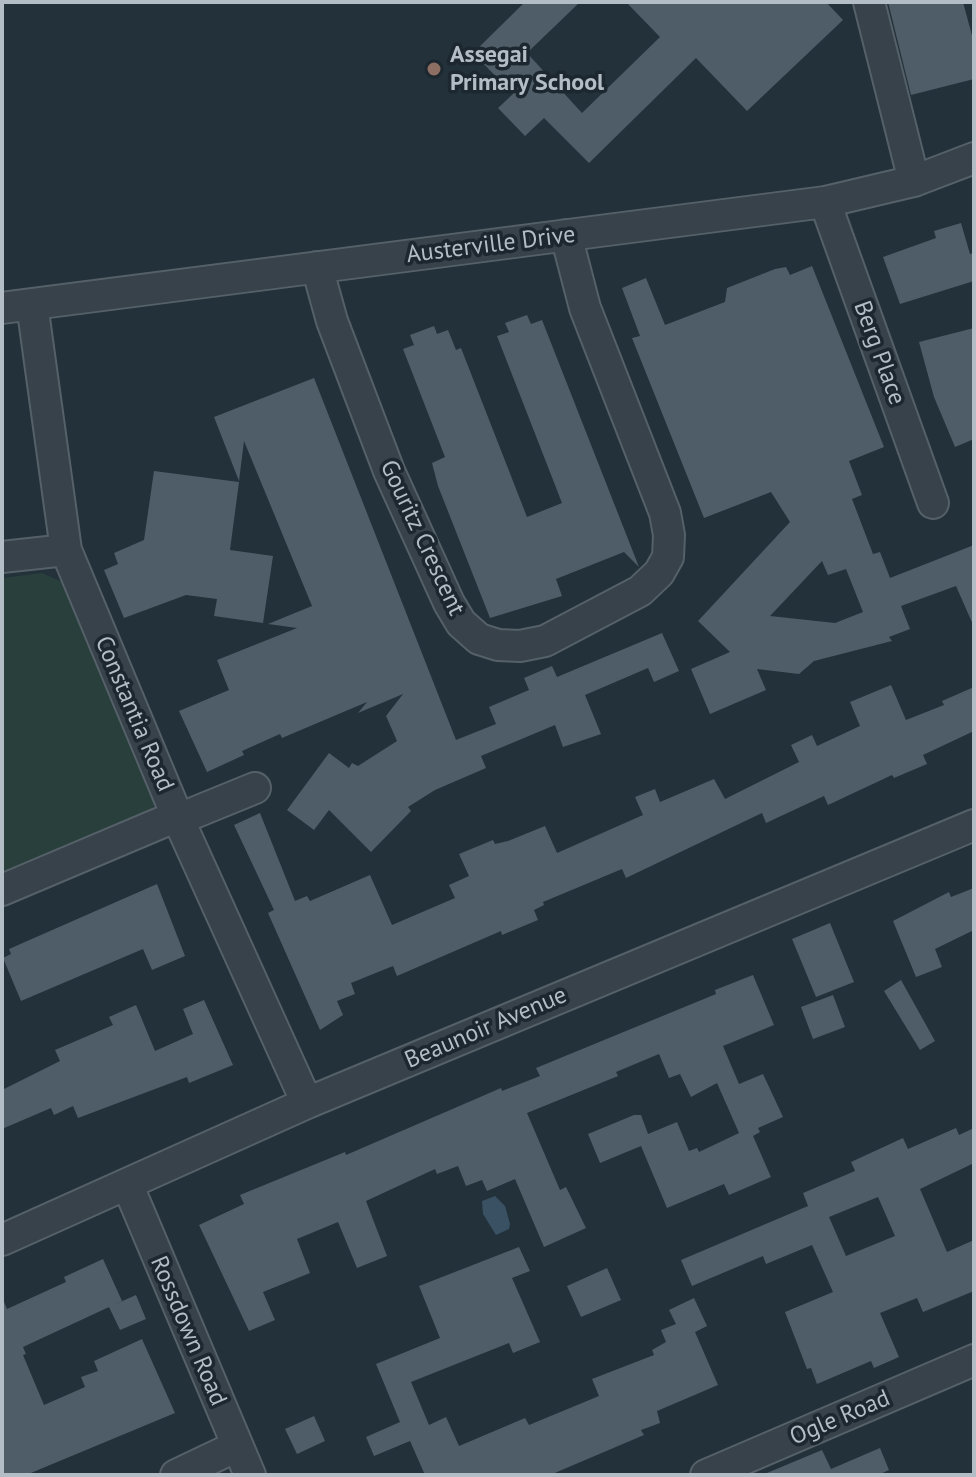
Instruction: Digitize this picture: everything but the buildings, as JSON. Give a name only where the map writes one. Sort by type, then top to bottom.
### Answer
[{"type":"street","points":[[869,2],[914,181]]},
{"type":"street","name":"Austerville Drive","points":[[2,308],[825,202],[914,181],[974,158]]},
{"type":"street","name":"Berg Place","points":[[825,202],[933,503]]},
{"type":"street","name":"Gouritz Crescent","points":[[317,267],[332,321],[389,471],[449,603],[461,623],[479,639],[498,645],[520,646],[545,641],[640,591],[659,573],[668,557],[665,513],[585,308],[566,235]]},
{"type":"street","name":"Constantia Road","points":[[32,304],[66,550],[178,818],[307,1103]]},
{"type":"street","points":[[2,557],[66,550]]},
{"type":"street","points":[[2,890],[255,788]]},
{"type":"street","name":"Beaunoir Avenue","points":[[2,1240],[307,1103],[974,825]]},
{"type":"street","name":"Rossdown Road","points":[[128,1186],[250,1475]]},
{"type":"street","name":"Ogle Road","points":[[706,1475],[974,1360]]},
{"type":"street","points":[[176,1475],[237,1446]]},
{"type":"green space","points":[[42,573],[65,583],[159,799],[144,819],[2,878],[2,578]]},
{"type":"water","points":[[495,1196],[505,1206],[510,1224],[509,1229],[496,1235],[483,1214],[482,1201]]},
{"type":"place","name":"Assegai Primary School","points":[[434,69]]}]
